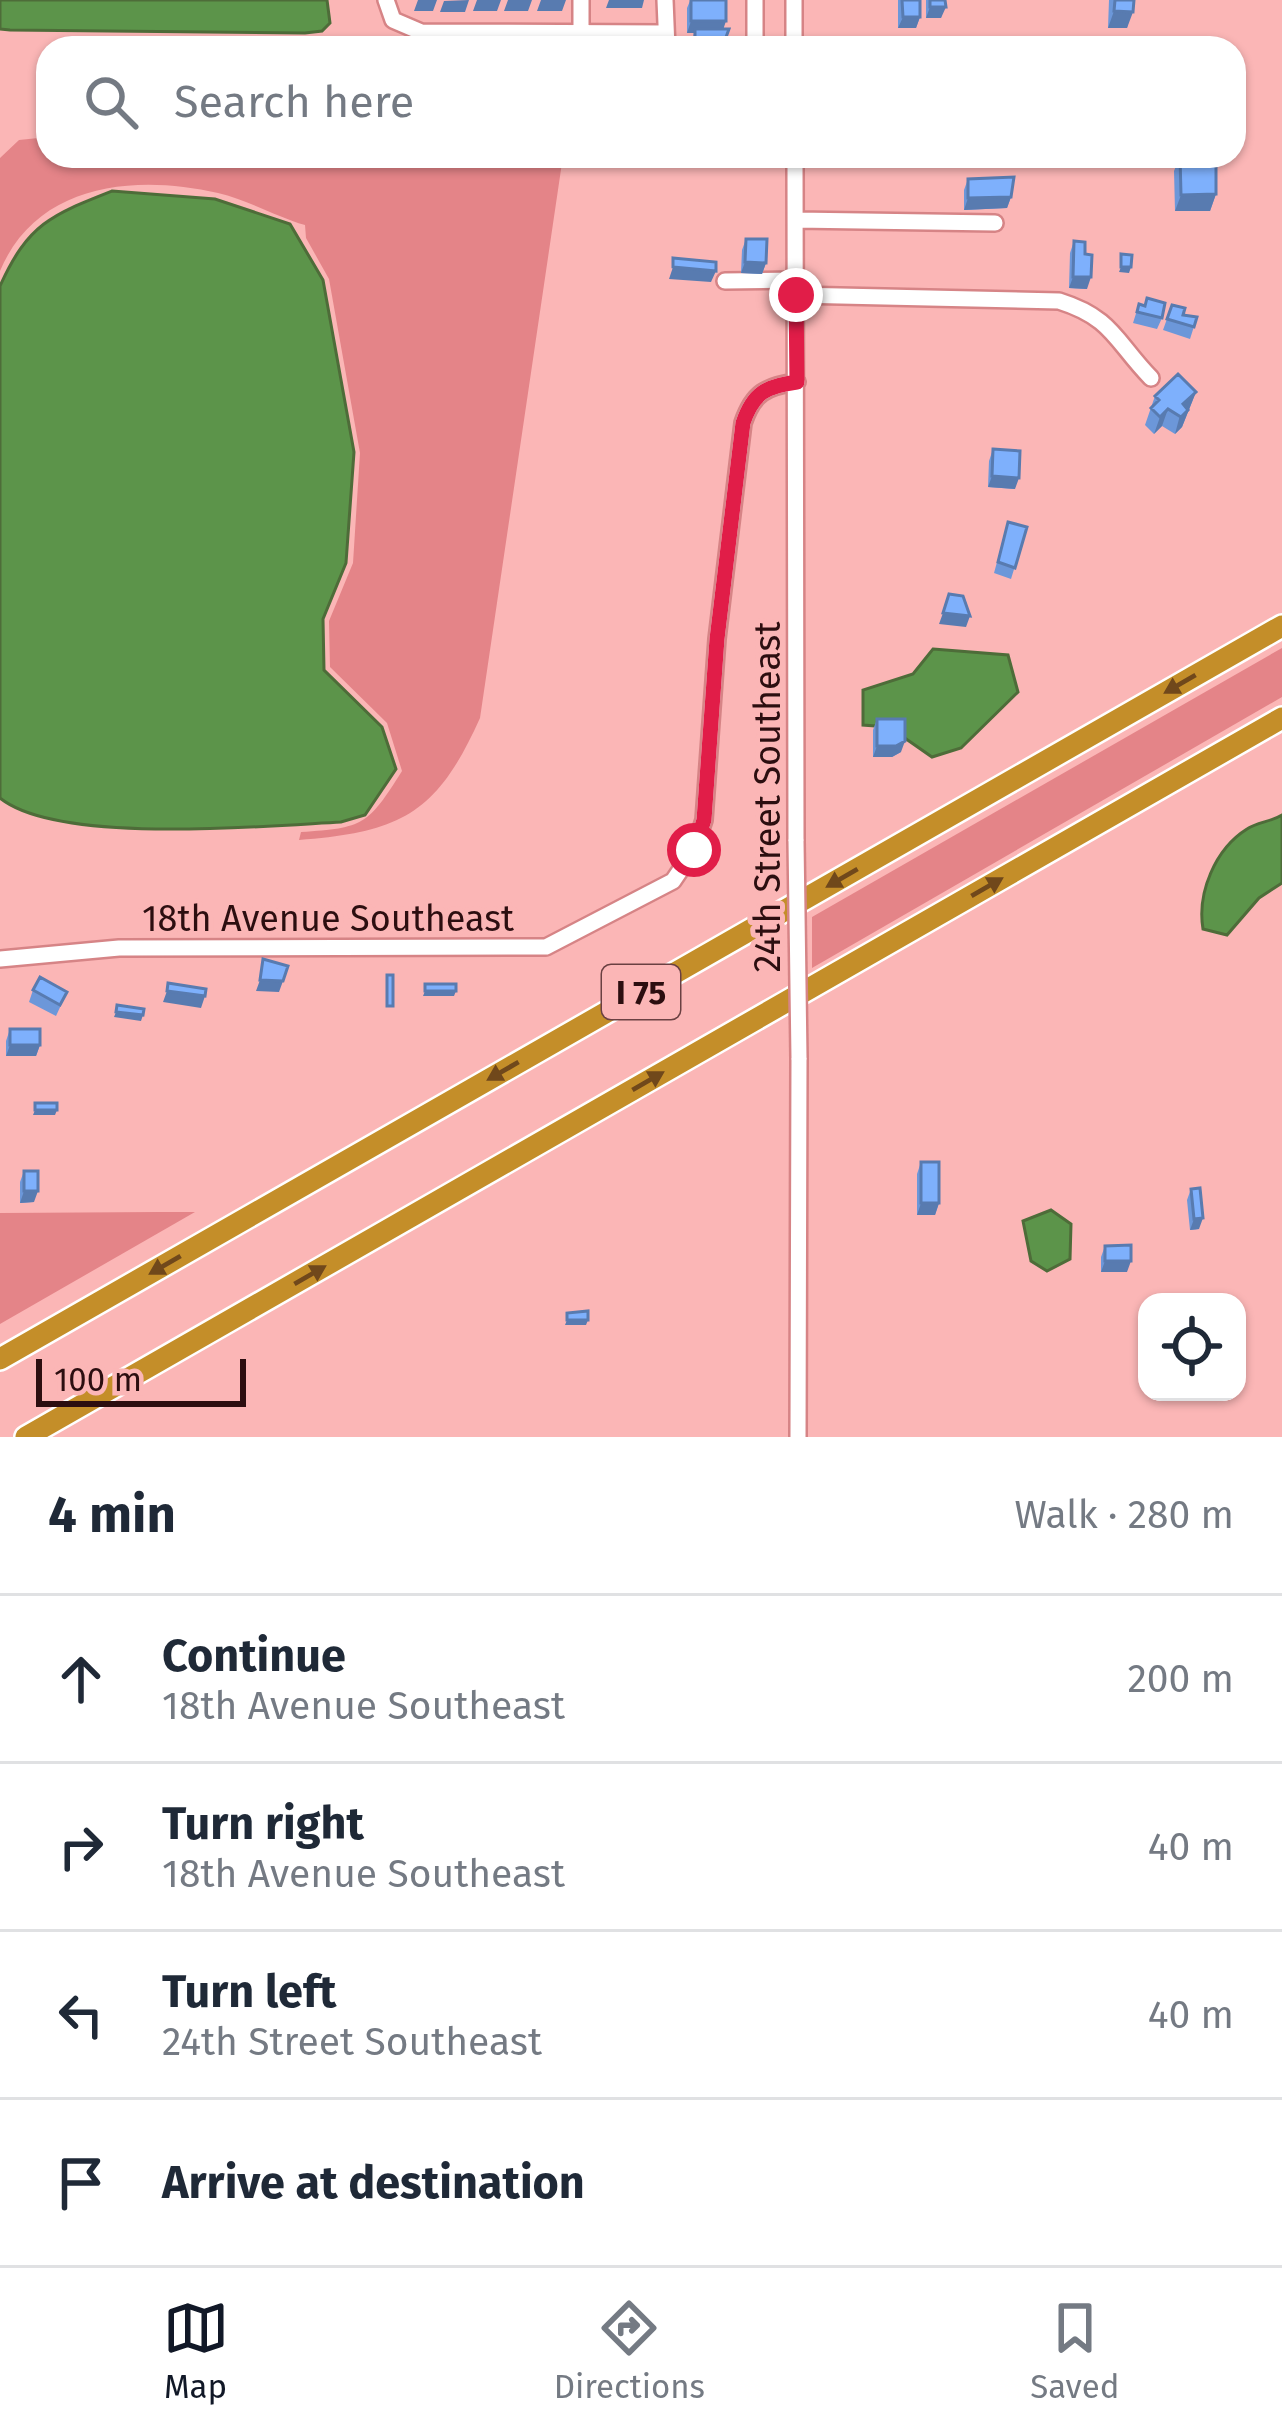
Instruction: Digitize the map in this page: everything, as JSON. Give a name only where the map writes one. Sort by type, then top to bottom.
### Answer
[{"type":"highway","name":"I 75","points":[[0,1359],[1282,626]]},
{"type":"highway","name":"I 75","points":[[26,1437],[1282,718]]},
{"type":"street","points":[[386,0],[393,20],[422,32],[613,36]]},
{"type":"street","points":[[581,0],[581,33]]},
{"type":"street","points":[[665,0],[666,36]]},
{"type":"street","points":[[755,0],[755,36]]},
{"type":"street","points":[[794,0],[794,36]]},
{"type":"street","name":"24th Street Southeast","points":[[795,168],[798,1437]]},
{"type":"street","points":[[796,220],[995,223]]},
{"type":"street","points":[[725,281],[1059,301],[1093,311],[1121,336],[1151,378]]},
{"type":"street","name":"18th Avenue Southeast","points":[[0,959],[119,948],[546,947],[673,881],[694,850],[704,820],[717,639],[743,423],[750,400],[768,386],[797,382]]},
{"type":"shaded area","points":[[0,0],[327,0],[330,23],[322,31],[305,33],[10,30],[0,29]]},
{"type":"shaded area","points":[[36,138],[36,168],[561,168],[480,718],[448,776],[412,812],[364,831],[299,840],[301,832],[362,820],[381,803],[402,771],[387,723],[330,667],[329,621],[353,563],[360,453],[329,279],[306,238],[305,225],[218,193],[186,187],[122,186],[63,203],[38,219],[0,271],[0,158],[19,140]]},
{"type":"shaded area","points":[[112,191],[215,199],[290,224],[323,280],[354,452],[346,563],[323,619],[324,670],[382,727],[396,769],[365,815],[341,822],[264,827],[113,827],[28,813],[0,798],[0,286],[21,248],[44,224]]},
{"type":"shaded area","points":[[1282,648],[1282,697],[812,968],[812,917]]},
{"type":"shaded area","points":[[933,649],[1008,655],[1018,692],[961,748],[932,757],[889,727],[863,725],[863,690],[913,674]]},
{"type":"shaded area","points":[[1282,815],[1282,883],[1259,898],[1227,935],[1203,929],[1203,901],[1217,860],[1247,829]]},
{"type":"shaded area","points":[[1051,1210],[1071,1224],[1070,1259],[1047,1271],[1031,1261],[1023,1221]]},
{"type":"shaded area","points":[[195,1212],[0,1324],[0,1213]]},
{"type":"building","points":[[691,0],[726,0],[726,21],[691,21]]},
{"type":"building","points":[[902,0],[920,0],[920,17],[903,17]]},
{"type":"building","points":[[930,0],[945,0],[946,7],[930,7]]},
{"type":"building","points":[[1115,0],[1134,0],[1133,12],[1114,11]]},
{"type":"building","points":[[695,29],[729,29],[726,36],[695,36]]},
{"type":"building","points":[[1180,168],[1216,168],[1216,194],[1181,195]]},
{"type":"building","points":[[1014,177],[1011,197],[968,198],[968,179]]},
{"type":"building","points":[[746,239],[767,239],[766,263],[745,262]]},
{"type":"building","points":[[1074,241],[1085,242],[1085,254],[1092,255],[1091,277],[1073,277]]},
{"type":"building","points":[[1121,254],[1132,255],[1131,267],[1121,267]]},
{"type":"building","points":[[673,258],[716,262],[716,271],[673,267]]},
{"type":"building","points":[[1147,298],[1165,303],[1162,318],[1137,312]]},
{"type":"building","points":[[1172,305],[1185,308],[1183,315],[1197,317],[1194,327],[1167,319]]},
{"type":"building","points":[[1178,374],[1196,392],[1183,404],[1188,410],[1181,417],[1168,409],[1160,417],[1151,408],[1159,400],[1155,396]]},
{"type":"building","points":[[993,449],[1020,451],[1019,478],[992,476]]},
{"type":"building","points":[[1008,522],[1027,527],[1015,568],[998,562]]},
{"type":"building","points":[[949,594],[963,596],[970,616],[943,613]]},
{"type":"building","points":[[877,719],[905,719],[905,741],[877,746]]},
{"type":"building","points":[[263,959],[288,966],[283,981],[260,980]]},
{"type":"building","points":[[387,975],[393,975],[393,1006],[387,1006]]},
{"type":"building","points":[[40,977],[67,992],[60,1005],[33,990]]},
{"type":"building","points":[[168,983],[206,989],[205,996],[167,991]]},
{"type":"building","points":[[425,984],[456,984],[456,991],[425,991]]},
{"type":"building","points":[[117,1005],[144,1009],[143,1015],[116,1012]]},
{"type":"building","points":[[10,1029],[40,1029],[40,1045],[10,1045]]},
{"type":"building","points":[[35,1103],[57,1103],[57,1110],[35,1110]]},
{"type":"building","points":[[921,1162],[939,1162],[939,1203],[921,1203]]},
{"type":"building","points":[[24,1171],[38,1171],[38,1191],[24,1191]]},
{"type":"building","points":[[1200,1188],[1203,1218],[1194,1219],[1191,1189]]},
{"type":"building","points":[[1131,1245],[1131,1261],[1105,1261],[1105,1246]]},
{"type":"building","points":[[588,1311],[588,1320],[567,1320],[567,1313]]},
{"type":"route","points":[[694,850],[704,820],[717,639],[743,423],[750,400],[768,386],[797,382],[796,295]]}]
